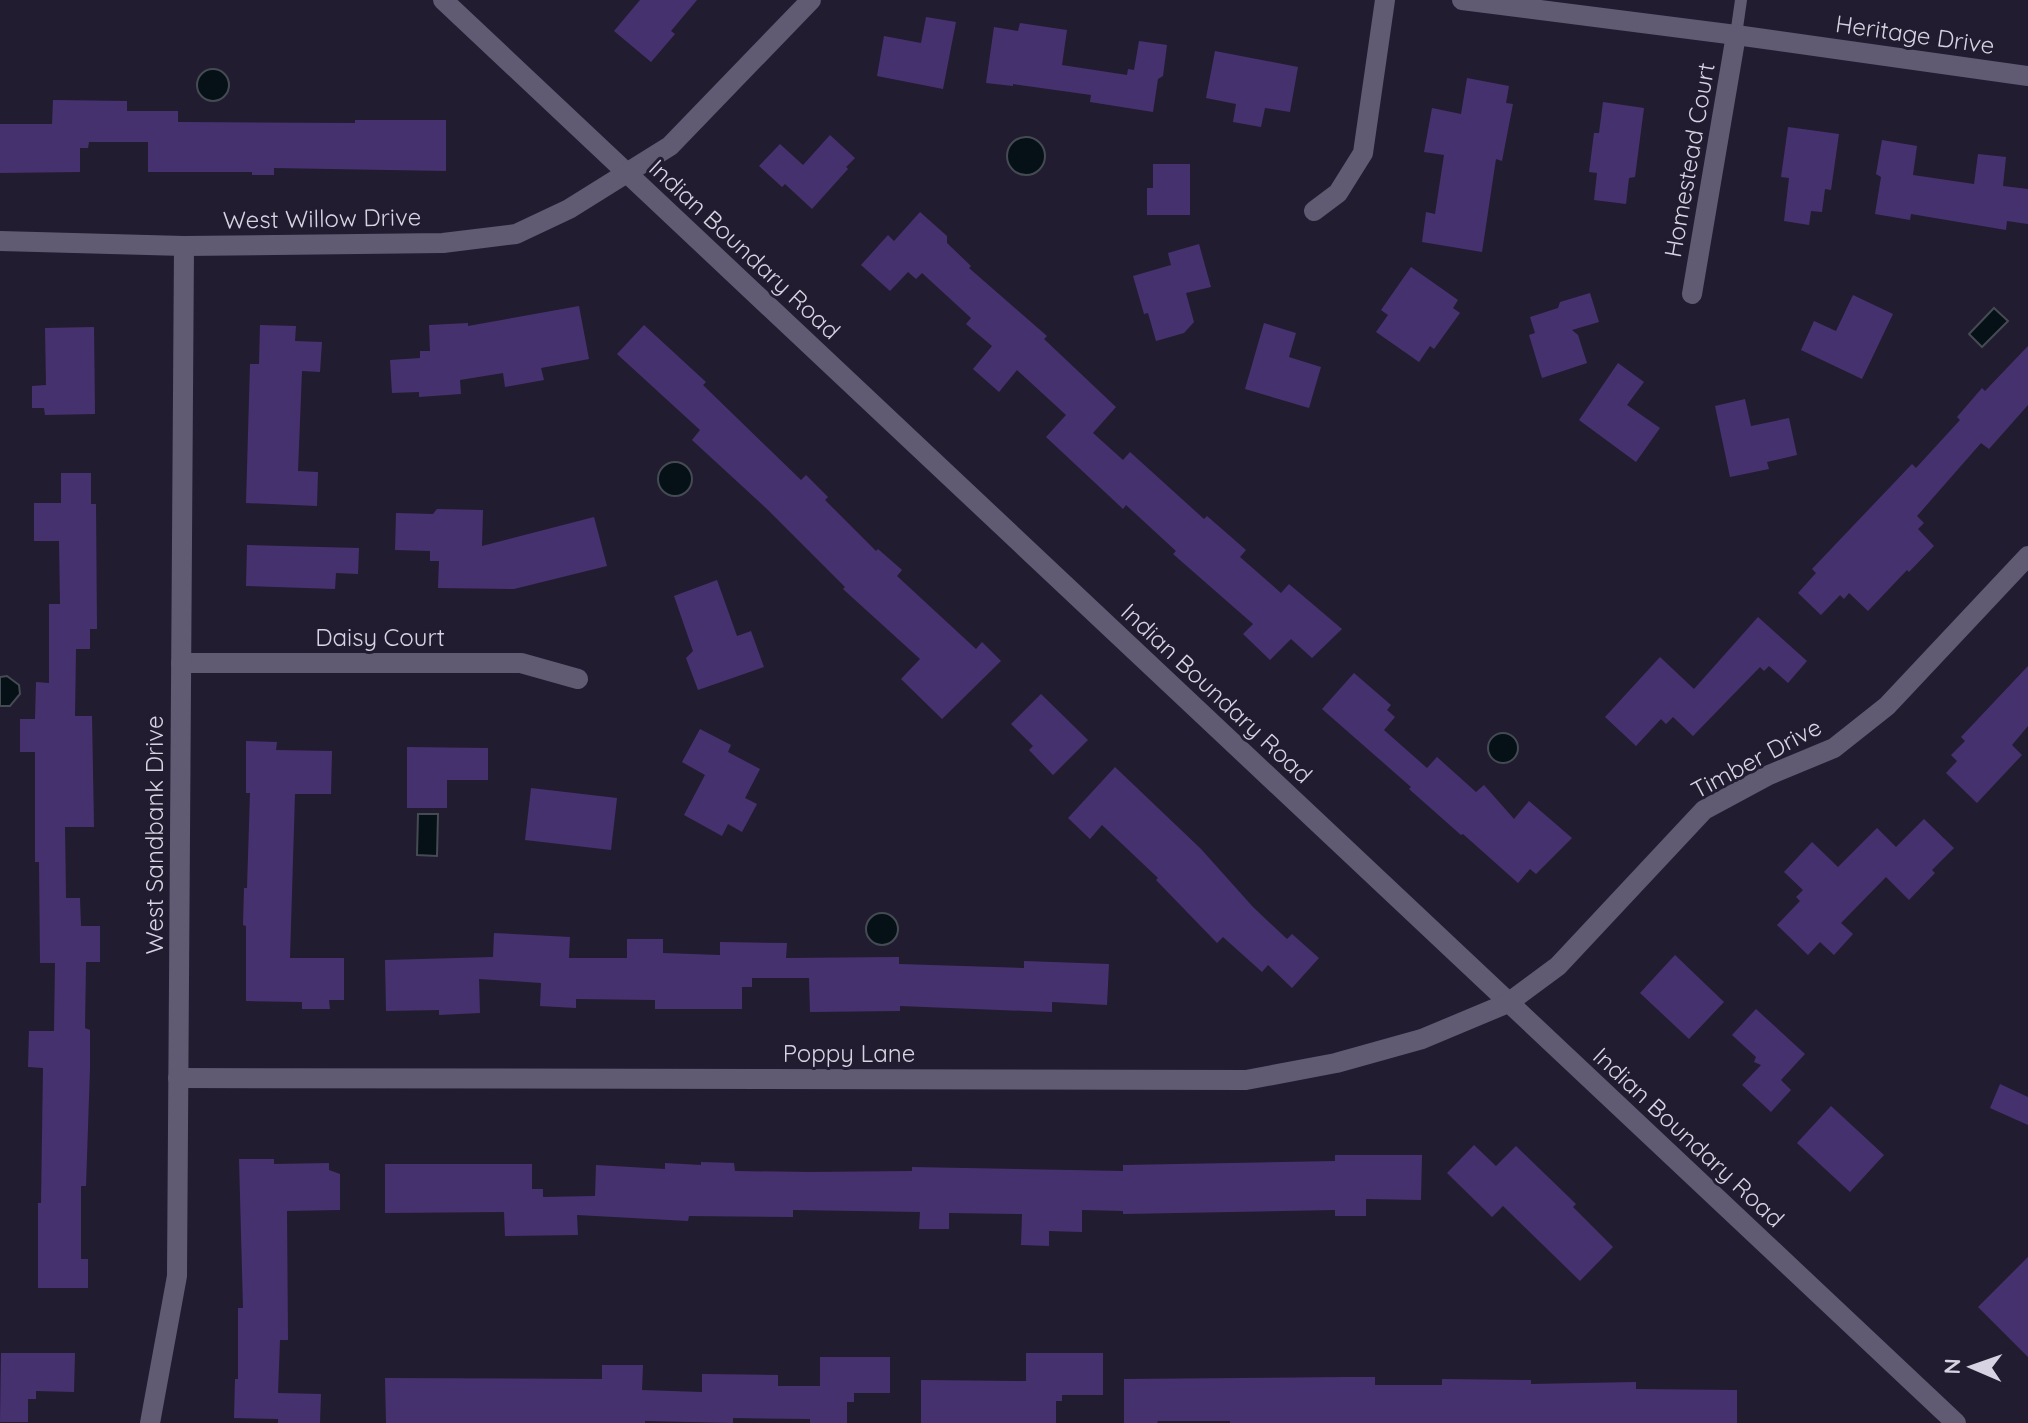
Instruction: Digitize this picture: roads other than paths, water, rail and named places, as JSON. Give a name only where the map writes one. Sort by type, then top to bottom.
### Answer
[{"type":"street","name":"Indian Boundary Road","points":[[443,0],[1956,1423]]},
{"type":"street","points":[[629,174],[673,144],[811,0]]},
{"type":"street","points":[[1314,211],[1338,193],[1363,153],[1385,0]]},
{"type":"street","name":"Heritage Drive","points":[[1462,0],[2028,76]]},
{"type":"street","name":"Homestead Court","points":[[1692,294],[1736,35]]},
{"type":"street","name":"West Willow Drive","points":[[0,241],[184,246],[443,243],[516,234],[569,209],[629,174]]},
{"type":"street","name":"West Sandbank Drive","points":[[150,1423],[177,1276],[184,246]]},
{"type":"street","name":"Timber Drive","points":[[1508,1003],[1558,966],[1704,810],[1769,775],[1834,748],[1887,706],[2028,556]]},
{"type":"street","name":"Daisy Court","points":[[181,663],[521,663],[578,679]]},
{"type":"street","name":"Poppy Lane","points":[[178,1078],[1246,1080],[1336,1063],[1422,1039],[1508,1003]]},
{"type":"lane","points":[[1736,35],[1741,0]]}]
